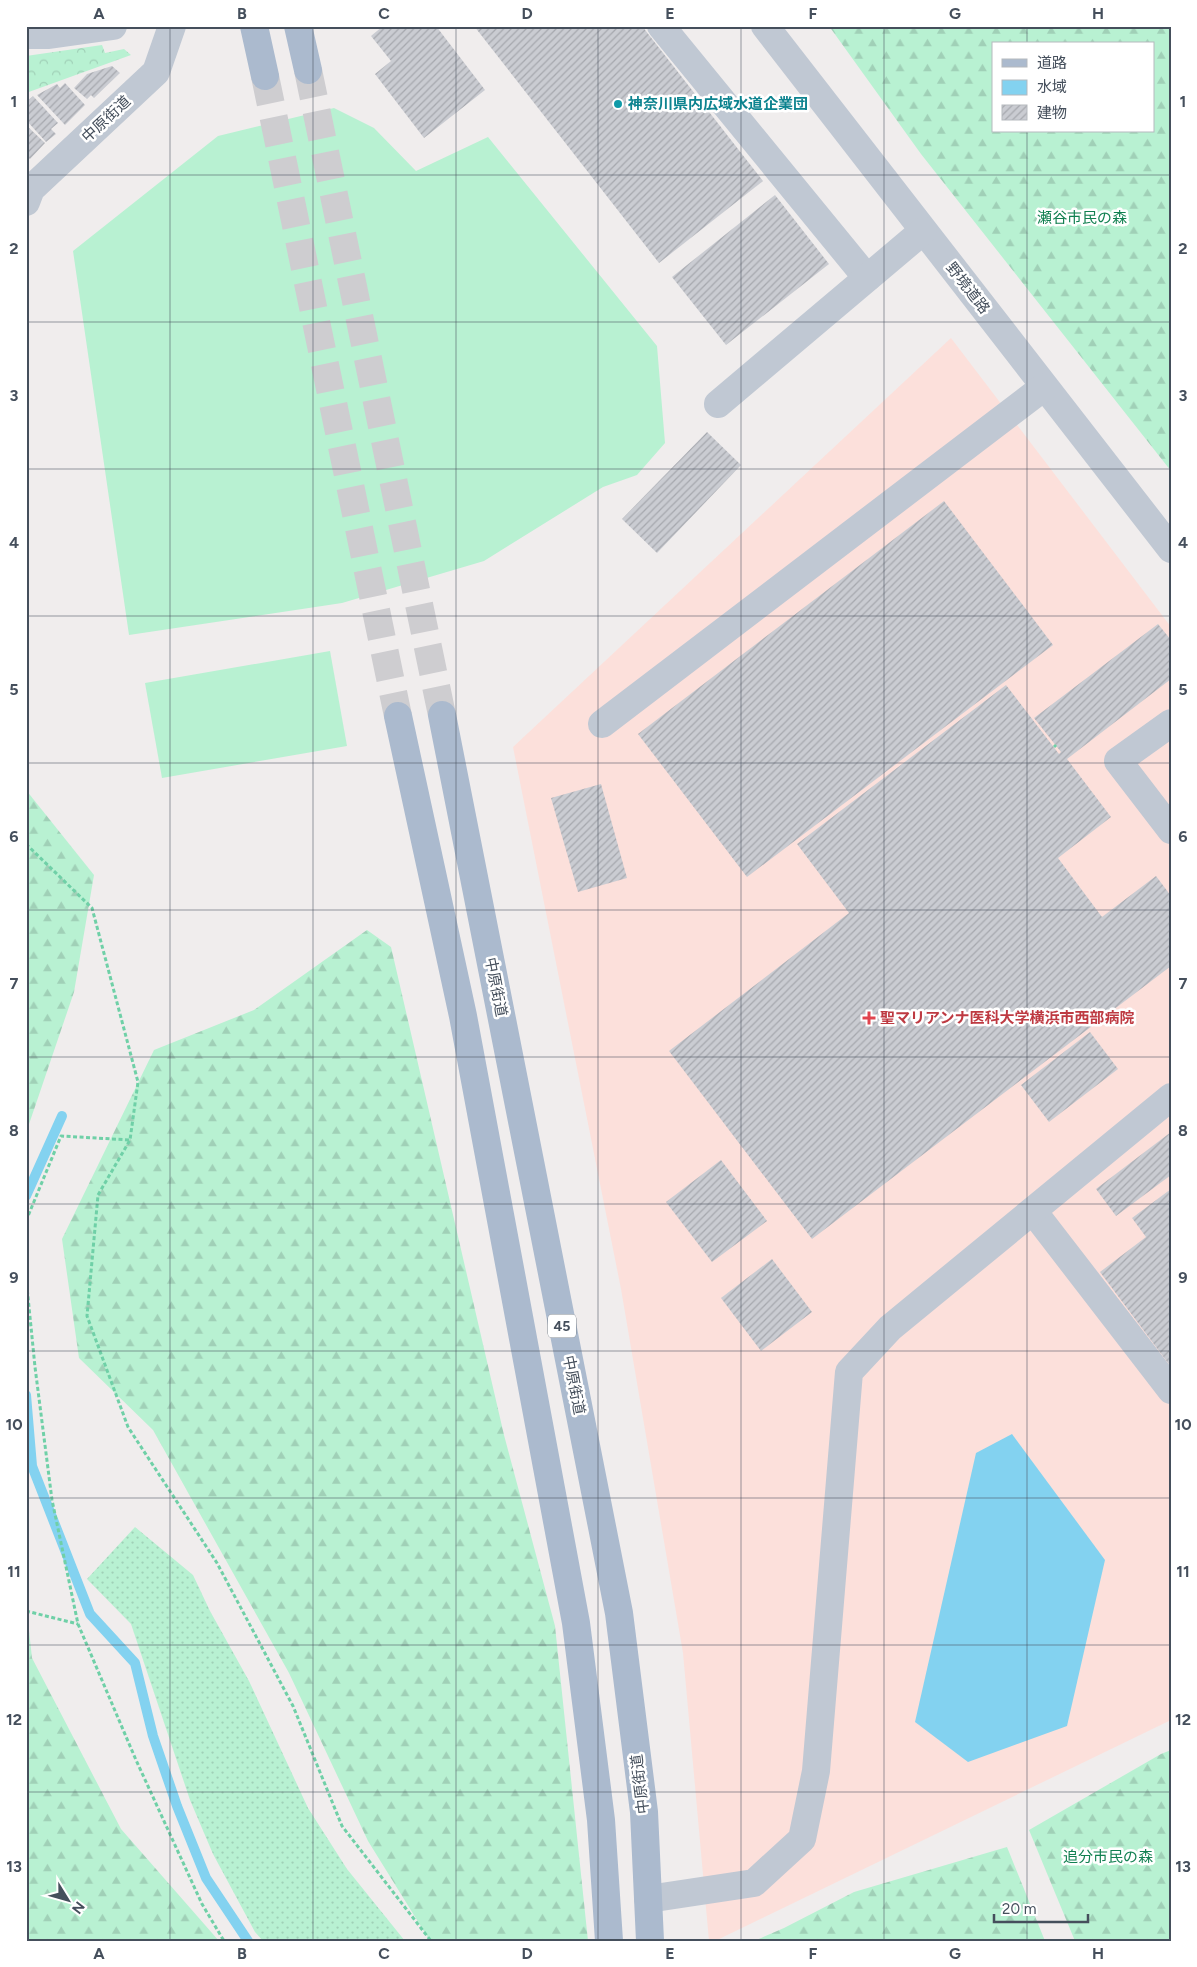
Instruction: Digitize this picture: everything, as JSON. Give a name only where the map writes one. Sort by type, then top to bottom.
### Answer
[{"type":"main road","points":[[254,26],[265,76]]},
{"type":"main road","points":[[298,26],[308,70]]},
{"type":"main road","name":"中原街道","points":[[442,715],[619,1613],[644,1812],[650,1941]]},
{"type":"main road","points":[[398,716],[463,1016],[576,1623],[601,1820],[609,1941]]},
{"type":"street","points":[[26,35],[49,36],[113,26]]},
{"type":"street","name":"中原街道","points":[[26,202],[31,189],[156,72],[172,26]]},
{"type":"street","points":[[662,26],[866,278]]},
{"type":"street","name":"野境道路","points":[[764,26],[1171,549]]},
{"type":"street","points":[[718,404],[923,231]]},
{"type":"street","points":[[602,724],[1044,387]]},
{"type":"street","points":[[1171,723],[1118,761],[1171,830]]},
{"type":"street","points":[[648,1899],[754,1883],[802,1839],[816,1771],[849,1372],[890,1328],[1171,1097]]},
{"type":"street","points":[[1033,1211],[1171,1390]]},
{"type":"path","points":[[26,844],[92,908],[138,1082],[130,1140],[98,1195],[87,1316],[128,1427],[217,1563],[292,1706],[342,1826],[431,1941]]},
{"type":"path","points":[[26,1221],[61,1136],[130,1140]]},
{"type":"path","points":[[26,1277],[52,1500],[78,1624],[136,1760],[202,1904],[224,1941]]},
{"type":"path","points":[[26,1611],[78,1624]]},
{"type":"shaded area","name":"聖マリアンナ医科大学横浜市西部病院","points":[[951,338],[1171,627],[1171,1720],[715,1941],[709,1941],[683,1653],[621,1289],[513,747]]},
{"type":"green space","name":"瀬谷市民の森","points":[[829,26],[1171,26],[1171,471],[921,154]]},
{"type":"green space","points":[[102,45],[105,53],[124,49],[131,55],[26,93],[26,56]]},
{"type":"green space","points":[[334,108],[374,128],[416,171],[488,137],[657,346],[665,443],[637,475],[603,487],[484,561],[342,603],[129,635],[73,251],[218,136]]},
{"type":"green space","points":[[330,651],[347,746],[162,778],[145,683]]},
{"type":"green space","points":[[26,790],[94,875],[74,992],[26,1133]]},
{"type":"green space","points":[[367,930],[391,947],[504,1435],[555,1626],[588,1941],[430,1941],[368,1841],[289,1673],[153,1430],[79,1358],[62,1239],[154,1050],[254,1010]]},
{"type":"green space","points":[[135,1527],[193,1575],[210,1611],[249,1681],[308,1808],[347,1869],[405,1941],[263,1941],[255,1932],[213,1854],[190,1800],[131,1624],[87,1579]]},
{"type":"green space","points":[[26,1603],[32,1658],[121,1829],[219,1941],[26,1941]]},
{"type":"green space","name":"追分市民の森","points":[[1171,1750],[1171,1941],[1075,1941],[1029,1830]]},
{"type":"green space","points":[[1007,1847],[1045,1941],[754,1941],[784,1928],[854,1892]]},
{"type":"water","points":[[1012,1434],[1105,1560],[1067,1726],[968,1762],[915,1722],[976,1453]]},
{"type":"building","points":[[383,26],[436,26],[485,90],[424,138],[375,74],[391,61],[371,36]]},
{"type":"building","name":"神奈川県内広域水道企業団","points":[[474,26],[642,26],[763,181],[659,263]]},
{"type":"building","points":[[112,66],[120,73],[94,98],[91,95],[87,99],[74,88],[87,74]]},
{"type":"building","points":[[65,83],[85,105],[65,125],[37,95],[57,84],[60,88]]},
{"type":"building","points":[[33,96],[58,123],[51,129],[56,134],[46,142],[26,120],[26,102]]},
{"type":"building","points":[[26,125],[45,143],[30,159],[26,156]]},
{"type":"building","points":[[775,195],[829,264],[726,345],[672,277]]},
{"type":"building","points":[[707,432],[741,465],[657,553],[622,519]]},
{"type":"building","points":[[944,501],[1053,645],[747,877],[638,734]]},
{"type":"building","points":[[1158,624],[1171,640],[1171,679],[1067,759],[1111,817],[1058,858],[1102,917],[1156,876],[1171,896],[1171,966],[812,1239],[669,1051],[849,913],[797,844],[1006,685],[1059,754],[1061,752],[1034,718]]},
{"type":"building","points":[[601,784],[627,878],[578,892],[551,798]]},
{"type":"building","points":[[1090,1032],[1118,1069],[1049,1122],[1021,1085]]},
{"type":"building","points":[[1171,1132],[1171,1175],[1116,1216],[1096,1189]]},
{"type":"building","points":[[721,1160],[767,1221],[712,1262],[666,1202]]},
{"type":"building","points":[[1171,1189],[1171,1367],[1100,1272],[1146,1237],[1132,1218]]},
{"type":"building","points":[[772,1259],[812,1312],[761,1351],[721,1298]]},
{"type":"waterway","points":[[26,1196],[62,1116]]},
{"type":"waterway","points":[[26,1395],[32,1466],[90,1614],[135,1663],[153,1736],[177,1806],[206,1878],[248,1941]]},
{"type":"tunnel","points":[[308,70],[442,715]]},
{"type":"tunnel","points":[[265,76],[398,716]]},
{"type":"place","name":"神奈川県内広域水道企業団","points":[[618,104]]},
{"type":"place","name":"聖マリアンナ医科大学横浜市西部病院","points":[[869,1018]]}]
